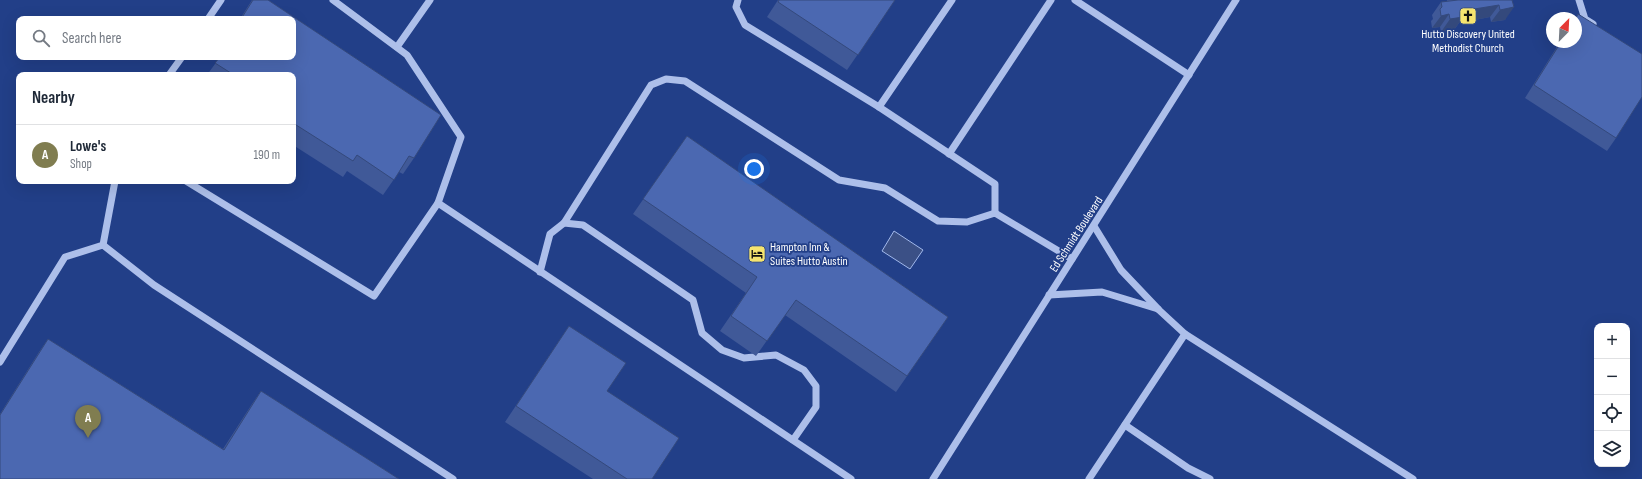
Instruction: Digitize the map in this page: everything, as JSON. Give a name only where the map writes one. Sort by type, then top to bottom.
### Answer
[{"type":"street","points":[[210,16],[221,0]]},
{"type":"street","points":[[191,184],[374,296],[438,203],[461,137],[408,55],[333,0]]},
{"type":"street","points":[[398,47],[430,0]]},
{"type":"street","points":[[738,0],[736,7],[745,25],[879,108],[995,184],[995,213]]},
{"type":"street","points":[[879,108],[952,0]]},
{"type":"street","points":[[949,154],[1051,0]]},
{"type":"street","points":[[1075,0],[1189,75]]},
{"type":"street","name":"Ed Schmidt Boulevard","points":[[933,479],[1236,0]]},
{"type":"street","points":[[1579,0],[1585,19],[1598,27]]},
{"type":"street","points":[[171,72],[180,60]]},
{"type":"street","points":[[540,272],[550,234],[564,223],[651,85],[666,79],[685,80],[839,180],[885,188],[938,221],[967,222],[995,213],[1072,259]]},
{"type":"street","points":[[103,246],[114,184]]},
{"type":"street","points":[[438,203],[851,479]]},
{"type":"street","points":[[564,223],[583,226],[693,300],[702,333],[722,350],[744,358],[776,354],[804,370],[816,386],[816,407],[793,440]]},
{"type":"street","points":[[1094,226],[1121,270],[1159,310],[1185,334],[1413,479]]},
{"type":"street","points":[[0,362],[65,257],[103,246]]},
{"type":"street","points":[[103,246],[154,285],[453,479]]},
{"type":"street","points":[[1049,295],[1102,292],[1159,310]]},
{"type":"street","points":[[1089,479],[1185,334]]},
{"type":"street","points":[[1125,425],[1188,468],[1210,479]]},
{"type":"water","points":[[894,231],[923,250],[910,269],[882,251]]},
{"type":"building","points":[[253,0],[268,0],[292,16],[243,16]]},
{"type":"building","points":[[779,0],[895,0],[858,55],[778,2]]},
{"type":"building","points":[[1458,0],[1512,0],[1514,7],[1500,10],[1499,5],[1462,11],[1463,17],[1450,19],[1449,14],[1441,16],[1441,2]]},
{"type":"building","points":[[1582,16],[1642,54],[1642,97],[1616,138],[1534,85],[1557,48],[1582,48]]},
{"type":"building","points":[[296,19],[441,115],[414,158],[409,156],[394,180],[357,155],[353,161],[296,125],[296,72],[229,72],[215,63],[218,60],[296,60]]},
{"type":"building","name":"Hampton Inn & Suites Hutto Austin","points":[[687,136],[948,317],[907,376],[796,300],[767,341],[731,316],[757,277],[643,199]]},
{"type":"building","points":[[569,326],[626,363],[607,391],[679,438],[652,479],[627,479],[516,406]]},
{"type":"building","points":[[48,339],[224,450],[261,391],[399,479],[0,479],[0,415]]},
{"type":"place","name":"Hutto Discovery United Methodist Church","points":[[1468,16]]},
{"type":"place","name":"Hampton Inn & Suites Hutto Austin","points":[[757,254]]},
{"type":"place","name":"Lowe's","points":[[88,438]]}]
